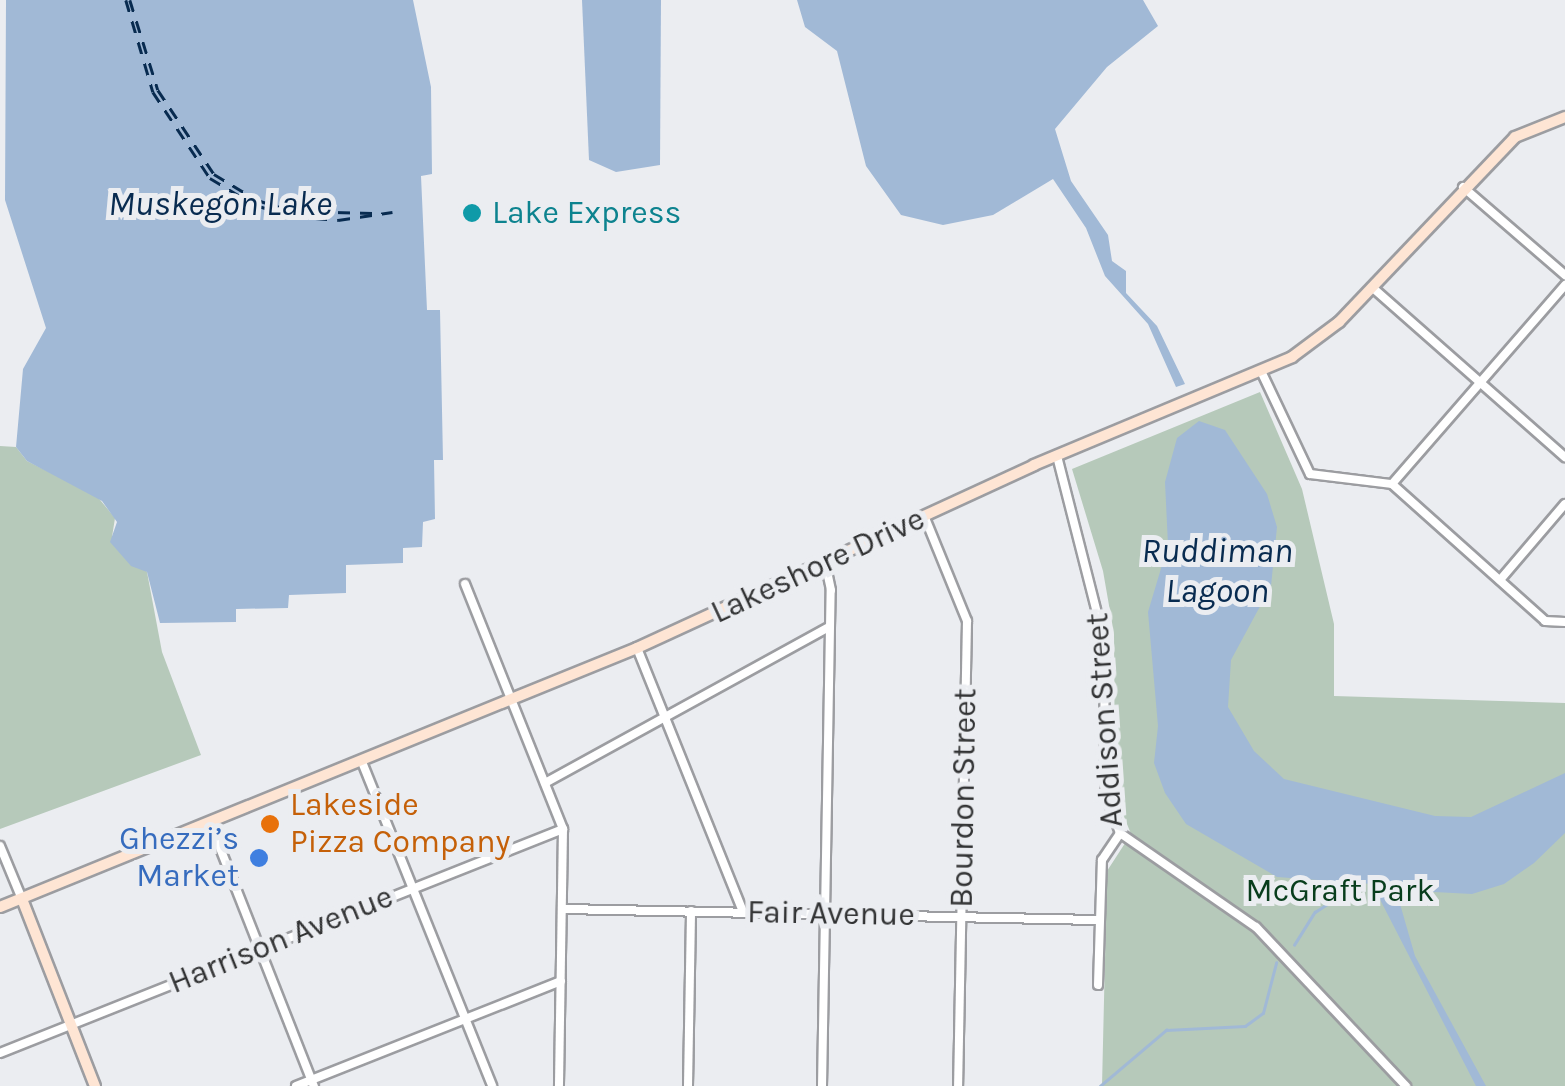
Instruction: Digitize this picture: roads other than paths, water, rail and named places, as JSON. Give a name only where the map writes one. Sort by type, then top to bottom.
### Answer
[{"type":"main road","name":"Lakeshore Drive","points":[[0,907],[211,825],[637,648],[826,566],[1057,456],[1261,371],[1318,340],[1373,288],[1515,137],[1565,117]]},
{"type":"main road","points":[[22,899],[95,1086]]},
{"type":"street","points":[[1464,187],[1565,275]]},
{"type":"street","points":[[1392,484],[1565,285]]},
{"type":"street","points":[[1373,288],[1565,457]]},
{"type":"street","points":[[1261,371],[1304,468],[1322,479],[1392,484],[1555,626],[1565,622]]},
{"type":"street","name":"Addison Street","points":[[1057,456],[1104,640],[1105,793],[1120,833],[1103,854],[1098,986]]},
{"type":"street","points":[[1500,580],[1565,504]]},
{"type":"street","name":"Bourdon Street","points":[[925,518],[967,621],[958,1086]]},
{"type":"street","points":[[822,1086],[830,626],[826,566]]},
{"type":"street","points":[[465,584],[562,829],[559,1086]]},
{"type":"street","points":[[546,783],[830,626]]},
{"type":"street","points":[[637,648],[742,912]]},
{"type":"street","points":[[362,762],[492,1086]]},
{"type":"street","points":[[211,825],[312,1083]]},
{"type":"street","name":"Harrison Avenue","points":[[0,1053],[562,829]]},
{"type":"street","points":[[1120,833],[1256,927],[1406,1086]]},
{"type":"street","points":[[0,846],[22,899]]},
{"type":"street","name":"Fair Avenue","points":[[563,909],[1099,920]]},
{"type":"street","points":[[688,1086],[691,911]]},
{"type":"street","points":[[296,1086],[312,1083],[561,980]]},
{"type":"water","name":"Muskegon Lake","points":[[6,0],[413,0],[431,87],[432,174],[421,176],[427,310],[440,310],[443,460],[434,460],[435,519],[423,522],[422,547],[403,548],[403,563],[346,565],[346,593],[289,595],[288,608],[236,609],[236,622],[160,623],[147,572],[131,566],[110,542],[117,522],[102,501],[27,461],[16,447],[23,369],[46,328],[5,200]]},
{"type":"water","points":[[582,0],[661,0],[660,165],[616,172],[589,160]]},
{"type":"water","points":[[797,0],[1143,0],[1158,26],[1107,67],[1055,129],[1071,181],[1108,235],[1112,261],[1126,271],[1126,293],[1157,326],[1185,384],[1176,387],[1148,324],[1105,276],[1086,228],[1053,179],[993,215],[943,225],[901,215],[866,166],[837,51],[805,27]]},
{"type":"water","name":"Ruddiman Lagoon","points":[[1199,421],[1225,430],[1267,494],[1277,527],[1271,586],[1231,660],[1228,707],[1254,751],[1284,779],[1435,816],[1471,817],[1565,773],[1565,833],[1534,863],[1504,884],[1472,894],[1396,890],[1415,956],[1486,1086],[1476,1086],[1372,884],[1277,877],[1186,824],[1165,793],[1154,763],[1158,726],[1148,612],[1168,545],[1165,482],[1177,438]]},
{"type":"waterway","points":[[1294,945],[1315,912],[1340,896],[1345,876]]},
{"type":"waterway","points":[[1100,1086],[1166,1030],[1245,1026],[1263,1013],[1276,963]]},
{"type":"place","name":"Lake Express","points":[[472,213]]},
{"type":"place","name":"Lakeside Pizza Company","points":[[270,824]]},
{"type":"place","name":"Ghezzi’s Market","points":[[259,858]]},
{"type":"park label","name":"McGraft Park","points":[[1340,891]]}]
